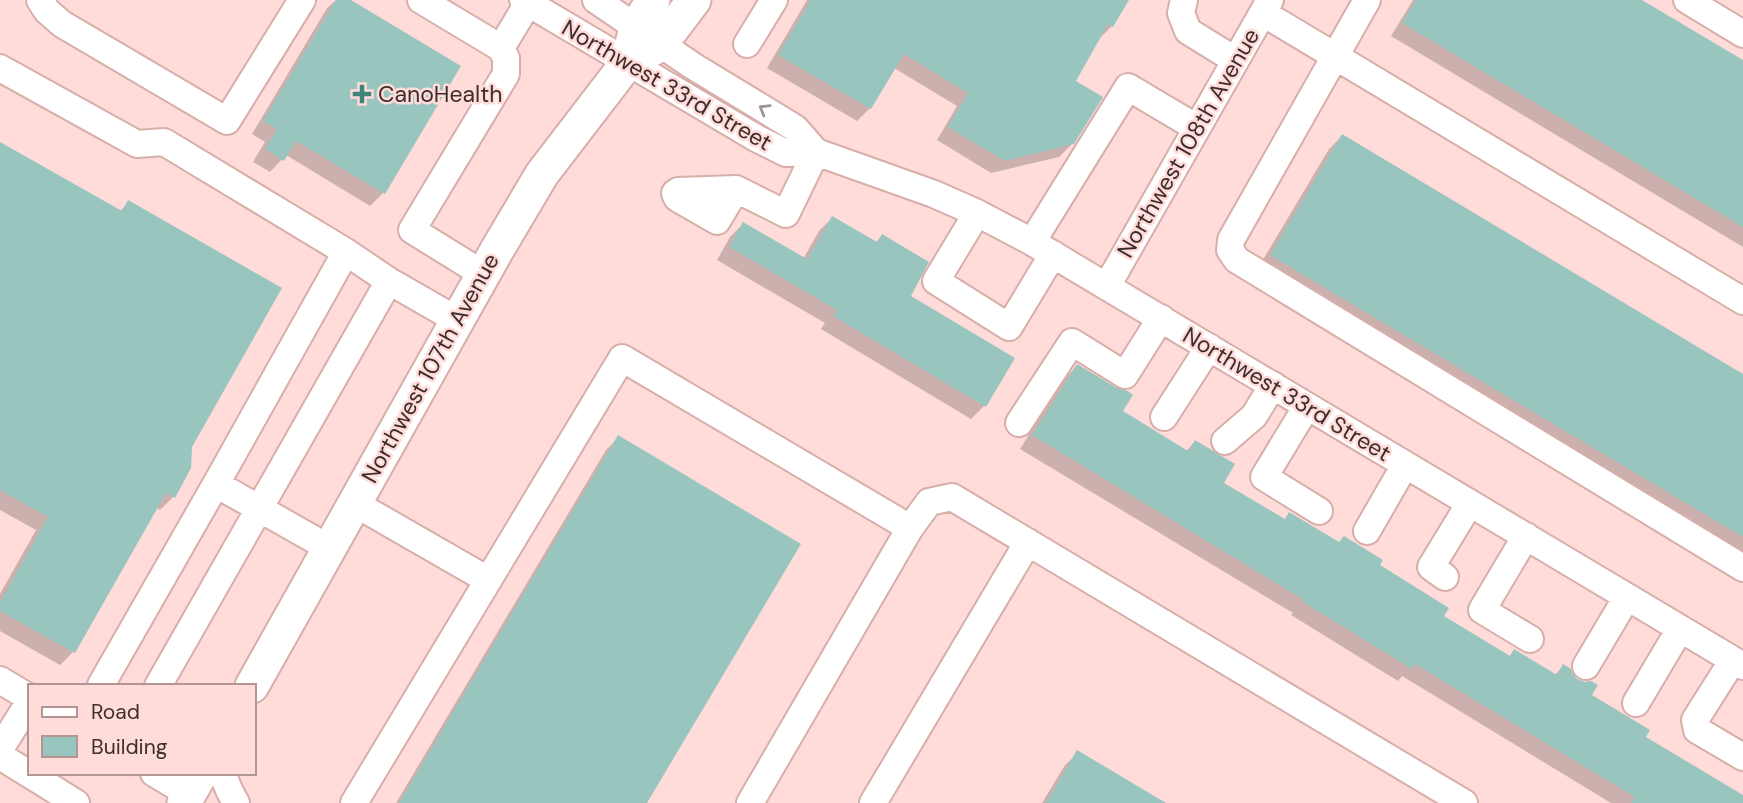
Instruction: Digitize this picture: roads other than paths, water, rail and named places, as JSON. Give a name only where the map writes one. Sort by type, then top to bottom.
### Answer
[{"type":"main road","name":"Northwest 107th Avenue","points":[[252,684],[542,174],[628,62],[650,24],[694,0]]},
{"type":"street","points":[[40,0],[47,11],[62,24],[228,121],[302,0]]},
{"type":"street","points":[[421,0],[501,48],[506,58],[506,74],[412,230],[483,274]]},
{"type":"street","name":"Northwest 33rd Street","points":[[596,0],[650,24],[795,128],[816,152]]},
{"type":"street","points":[[747,44],[774,0]]},
{"type":"street","points":[[1184,0],[1181,13],[1188,31],[1235,60]]},
{"type":"street","points":[[1367,0],[1231,240],[1230,250],[1237,260],[1743,568]]},
{"type":"street","points":[[1687,0],[1743,34]]},
{"type":"street","points":[[501,48],[526,2]]},
{"type":"street","name":"Northwest 33rd Street","points":[[526,2],[786,153],[816,152],[934,194],[1043,248],[1738,663]]},
{"type":"street","points":[[1266,6],[1336,55],[1743,301]]},
{"type":"street","name":"Northwest 108th Avenue","points":[[1107,286],[1266,6]]},
{"type":"street","points":[[0,68],[137,144],[164,142],[457,320]]},
{"type":"street","points":[[976,213],[936,281],[1009,327],[1043,248],[1128,87],[1197,128]]},
{"type":"street","points":[[736,189],[786,215],[816,152]]},
{"type":"street","points":[[102,684],[346,252]]},
{"type":"street","points":[[159,684],[390,281]]},
{"type":"street","points":[[1019,423],[1072,342],[1125,374],[1161,318]]},
{"type":"street","points":[[1164,417],[1209,347]]},
{"type":"street","points":[[354,803],[622,358],[910,528]]},
{"type":"street","points":[[1225,441],[1254,415],[1273,385]]},
{"type":"street","points":[[1307,406],[1264,477],[1319,511]]},
{"type":"street","points":[[1367,531],[1405,465]]},
{"type":"street","points":[[216,484],[329,548]]},
{"type":"street","points":[[750,803],[910,528],[929,502],[952,497],[1464,803]]},
{"type":"street","points":[[354,503],[488,580]]},
{"type":"street","points":[[1445,577],[1431,567],[1470,503]]},
{"type":"street","points":[[1526,536],[1482,610],[1530,639]]},
{"type":"street","points":[[873,803],[1028,542]]},
{"type":"street","points":[[1586,666],[1627,597]]},
{"type":"street","points":[[1636,703],[1680,629]]},
{"type":"street","points":[[1738,663],[1695,720],[1697,730],[1743,757]]},
{"type":"street","points":[[0,680],[28,698]]},
{"type":"street","points":[[0,749],[28,702]]},
{"type":"street","points":[[0,756],[36,793],[76,803]]},
{"type":"street","points":[[158,775],[192,790]]},
{"type":"street","points":[[223,775],[236,803]]},
{"type":"place","name":"CanoHealth","points":[[362,94]]}]
